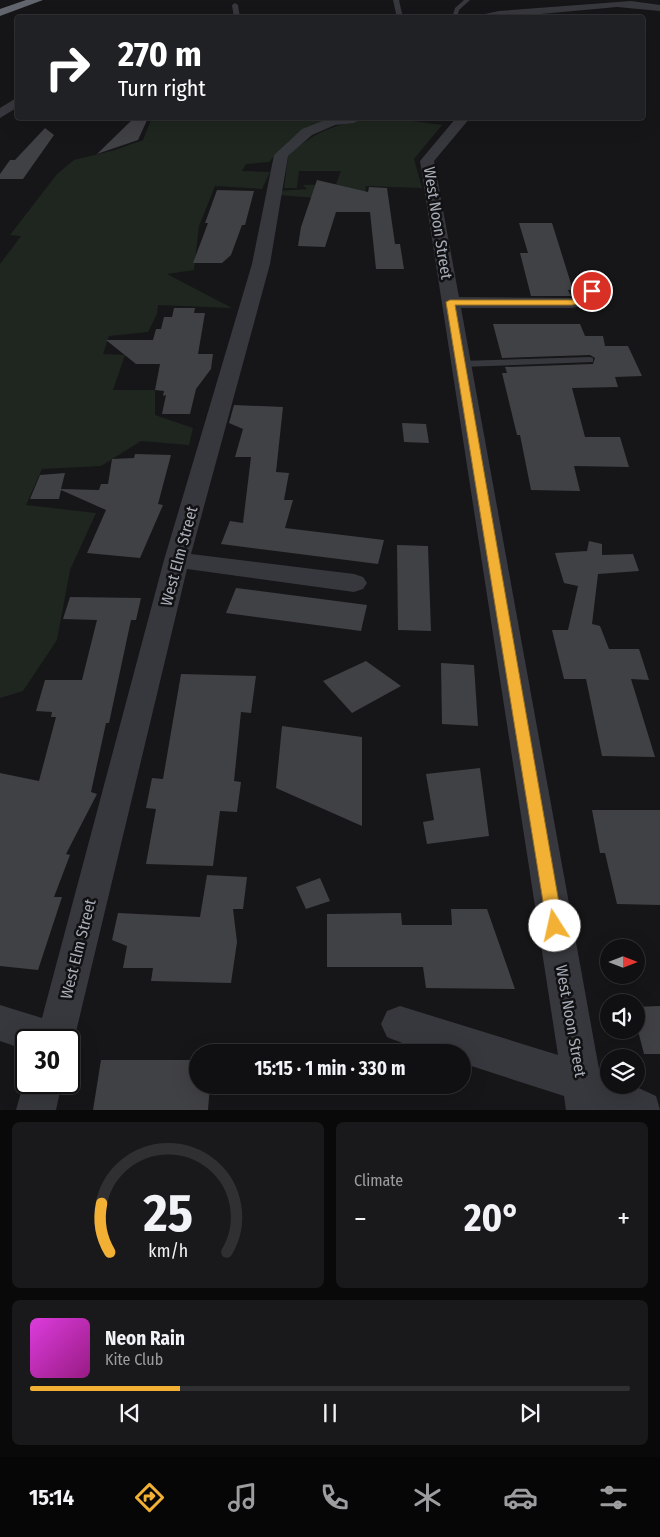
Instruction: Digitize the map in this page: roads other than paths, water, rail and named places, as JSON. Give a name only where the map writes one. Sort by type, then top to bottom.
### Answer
[{"type":"highway","points":[[0,13],[37,0]]},
{"type":"street","points":[[500,15],[556,9],[600,1],[630,2],[660,8]]},
{"type":"street","points":[[0,114],[15,103]]},
{"type":"street","name":"West Elm Street","points":[[56,1029],[177,560],[261,264],[281,155],[307,132],[332,121],[343,120]]},
{"type":"street","name":"West Noon Street","points":[[461,120],[427,161],[584,1096]]},
{"type":"street","points":[[450,302],[572,302],[585,300],[592,291]]},
{"type":"street","points":[[177,560],[354,582]]},
{"type":"street","points":[[0,1023],[19,1029]]},
{"type":"street","points":[[400,1024],[584,1096],[642,1110]]},
{"type":"street","points":[[36,1110],[40,1094]]},
{"type":"lane","points":[[396,0],[399,15]]},
{"type":"lane","points":[[455,15],[457,9],[467,0]]},
{"type":"lane","points":[[235,5],[237,15]]},
{"type":"lane","points":[[461,364],[590,360]]}]
